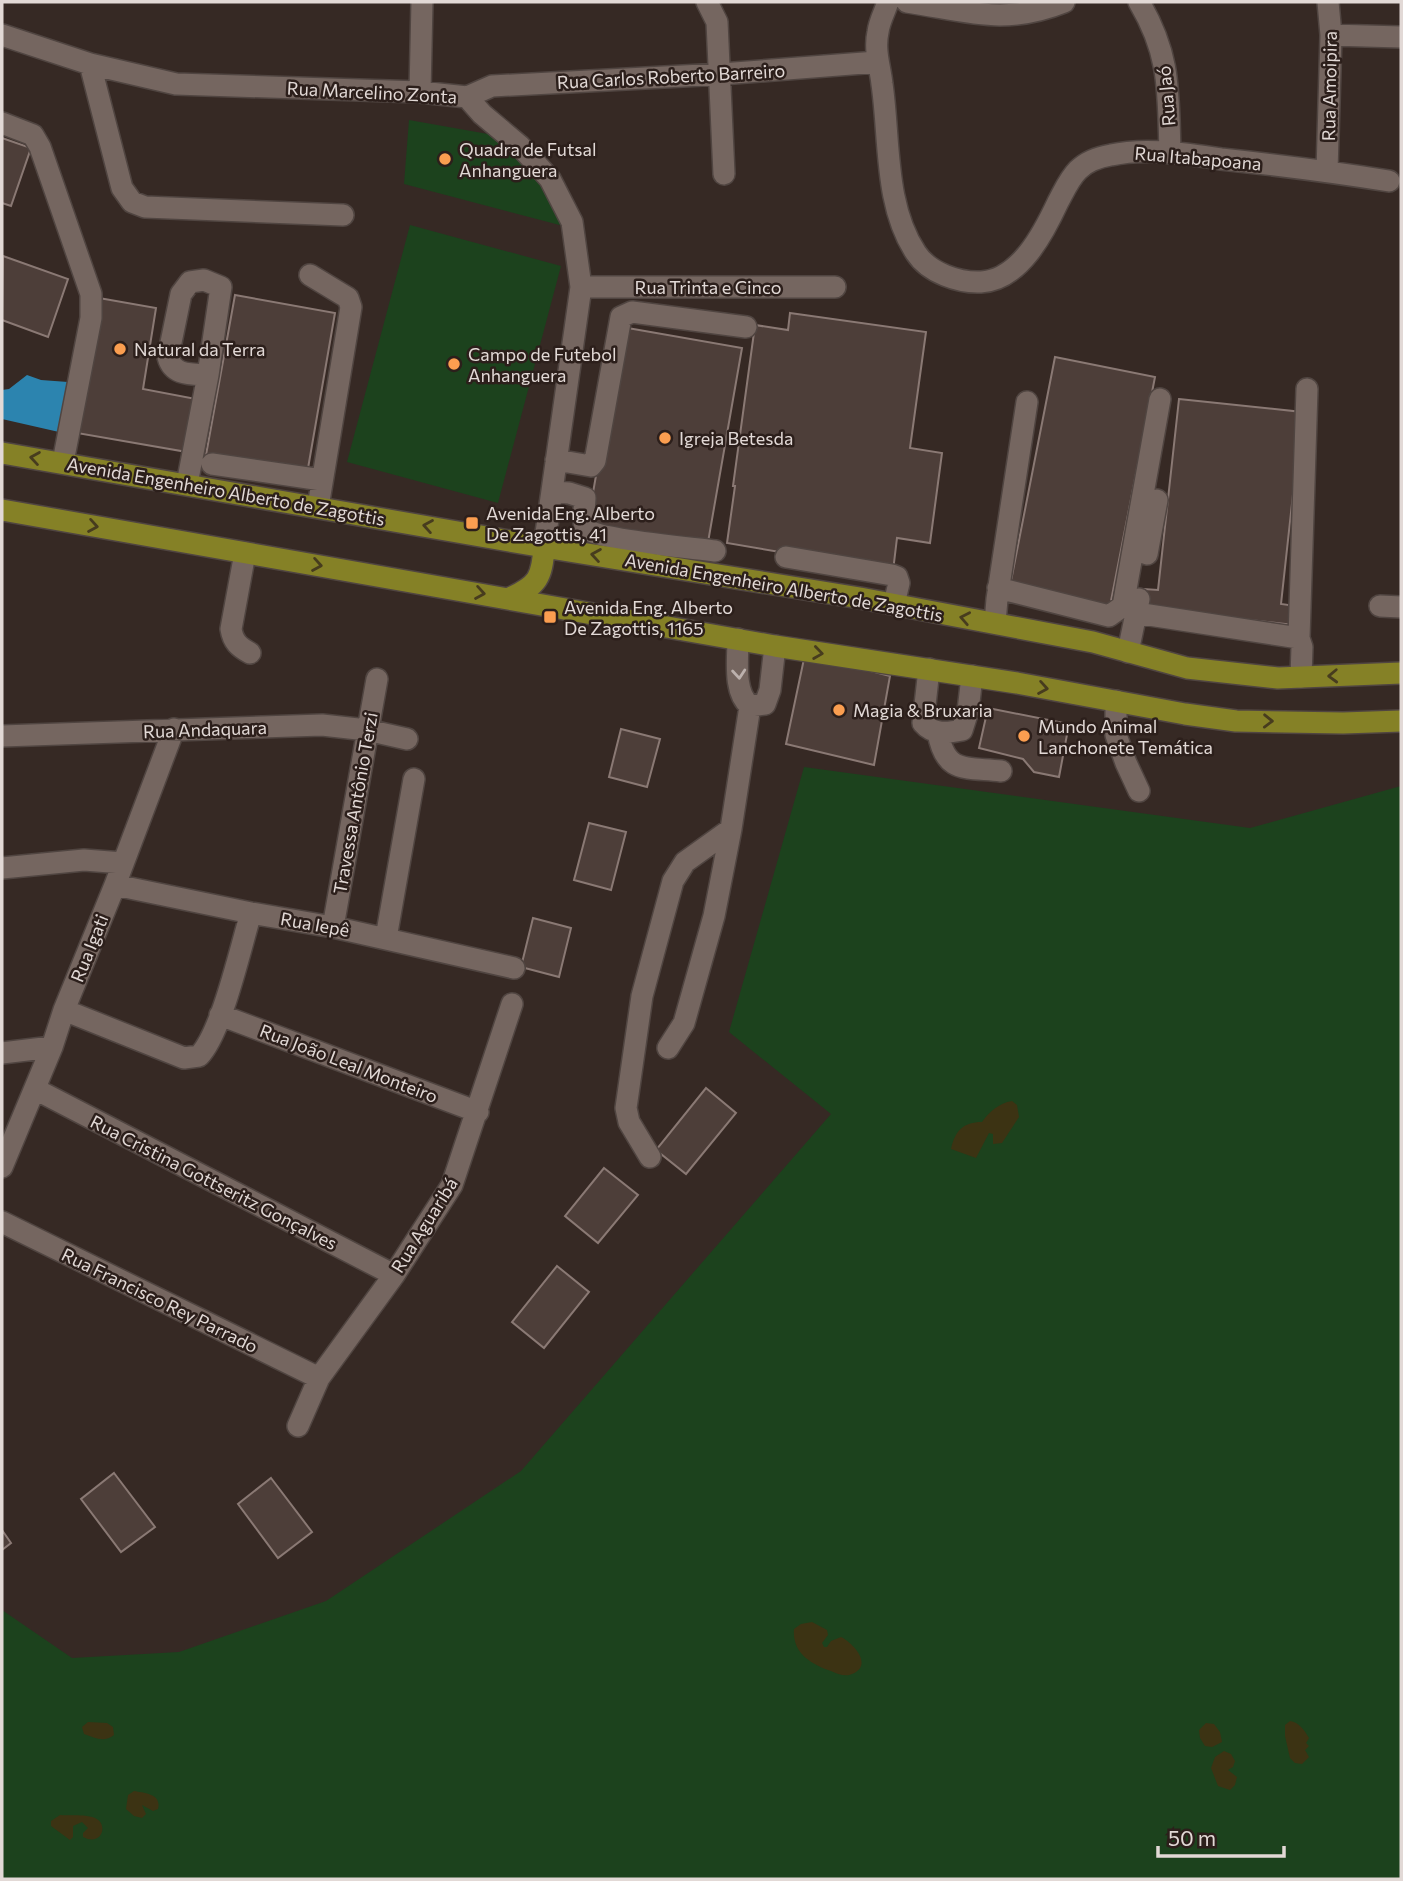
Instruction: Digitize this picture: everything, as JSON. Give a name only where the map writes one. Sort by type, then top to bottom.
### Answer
[{"type":"main road","name":"Avenida Engenheiro Alberto de Zagottis","points":[[2,453],[544,547],[894,604],[1093,642],[1187,668],[1265,677],[1401,673]]},
{"type":"main road","points":[[2,510],[775,646],[1236,720],[1343,723],[1401,721]]},
{"type":"main road","points":[[510,598],[532,587],[538,579],[544,547]]},
{"type":"street","points":[[421,92],[422,2]]},
{"type":"street","points":[[707,2],[718,22],[724,174]]},
{"type":"street","name":"Rua Itabapoana","points":[[888,2],[877,32],[877,62],[882,81],[893,190],[901,224],[917,255],[934,270],[960,280],[983,282],[998,278],[1014,269],[1033,247],[1077,170],[1090,162],[1126,152],[1170,153],[1389,181]]},
{"type":"street","points":[[907,2],[994,17],[1026,14],[1064,2]]},
{"type":"street","name":"Rua Jaó","points":[[1139,2],[1162,50],[1168,75],[1170,153]]},
{"type":"street","name":"Rua Amoipira","points":[[1327,171],[1331,35],[1328,2]]},
{"type":"street","name":"Rua Marcelino Zonta","points":[[2,35],[90,64],[176,84],[421,92],[467,97],[482,114],[520,146],[550,178],[572,222],[581,287],[544,547]]},
{"type":"street","points":[[1331,35],[1401,37]]},
{"type":"street","name":"Rua Carlos Roberto Barreiro","points":[[467,97],[492,86],[721,74],[877,62]]},
{"type":"street","points":[[90,64],[122,188],[132,202],[145,206],[343,215]]},
{"type":"street","points":[[2,123],[33,135],[40,147],[90,294],[91,318],[63,462]]},
{"type":"street","points":[[310,275],[348,298],[351,307],[318,507]]},
{"type":"street","name":"Rua Trinta e Cinco","points":[[581,287],[835,287]]},
{"type":"street","points":[[556,460],[591,466],[595,461],[621,317],[632,312],[746,327]]},
{"type":"street","points":[[187,484],[208,375]]},
{"type":"street","points":[[1301,677],[1302,647],[1299,638],[1307,389]]},
{"type":"street","points":[[998,588],[1109,616],[1123,606],[1160,399]]},
{"type":"street","points":[[995,623],[1027,401]]},
{"type":"street","points":[[212,464],[322,480]]},
{"type":"street","points":[[552,492],[585,498],[584,525],[587,530],[608,537],[715,551]]},
{"type":"street","points":[[1128,652],[1157,500]]},
{"type":"street","points":[[245,552],[231,629],[232,637],[239,647],[250,653]]},
{"type":"street","points":[[786,556],[897,577],[899,583],[894,604]]},
{"type":"street","points":[[1380,606],[1401,607]]},
{"type":"street","points":[[1136,613],[1299,638]]},
{"type":"street","points":[[738,639],[740,691],[750,706],[765,704],[770,690],[775,646]]},
{"type":"street","points":[[929,669],[923,723],[928,729],[938,732],[962,730],[968,711],[972,676]]},
{"type":"street","name":"Travessa Antônio Terzi","points":[[333,927],[377,679]]},
{"type":"street","points":[[1116,701],[1116,735],[1125,763],[1139,791]]},
{"type":"street","points":[[668,1048],[684,1023],[715,916],[750,706]]},
{"type":"street","name":"Rua Andaquara","points":[[2,736],[322,725],[367,730],[407,739]]},
{"type":"street","name":"Rua Igati","points":[[2,1167],[52,1047],[174,729]]},
{"type":"street","points":[[938,732],[944,757],[950,763],[1001,772]]},
{"type":"street","points":[[386,938],[414,779]]},
{"type":"street","points":[[649,1157],[629,1122],[626,1108],[642,996],[673,881],[685,862],[731,829]]},
{"type":"street","points":[[2,867],[84,860],[123,863]]},
{"type":"street","name":"Rua Iepê","points":[[115,885],[386,938],[514,968]]},
{"type":"street","points":[[64,1010],[184,1058],[199,1056],[207,1048],[220,1015],[251,913]]},
{"type":"street","name":"Rua Aguaribá","points":[[298,1426],[319,1378],[394,1275],[452,1185],[512,1004]]},
{"type":"street","name":"Rua João Leal Monteiro","points":[[220,1015],[478,1112]]},
{"type":"street","points":[[2,1053],[52,1047]]},
{"type":"street","name":"Rua Cristina Gottseritz Gonçalves","points":[[35,1089],[394,1275]]},
{"type":"street","name":"Rua Francisco Rey Parrado","points":[[2,1222],[319,1378]]},
{"type":"green space","points":[[409,120],[488,134],[522,155],[571,228],[404,184]]},
{"type":"green space","name":"Campo de Futebol Anhanguera","points":[[410,225],[561,266],[498,503],[347,462]]},
{"type":"green space","points":[[804,767],[1250,828],[1401,786],[1401,1879],[2,1879],[2,1610],[72,1658],[179,1652],[326,1601],[521,1471],[831,1114],[729,1032]]},
{"type":"sand","points":[[1012,1101],[1017,1105],[1019,1117],[1002,1143],[993,1144],[993,1134],[989,1133],[976,1158],[951,1149],[961,1129],[982,1122],[995,1108]]},
{"type":"sand","points":[[812,1622],[827,1630],[828,1635],[822,1643],[824,1647],[841,1637],[856,1649],[861,1660],[858,1670],[850,1675],[839,1674],[804,1656],[796,1645],[794,1629],[801,1624]]},
{"type":"sand","points":[[1290,1721],[1299,1725],[1309,1738],[1306,1743],[1309,1746],[1305,1750],[1309,1757],[1302,1764],[1295,1763],[1290,1758],[1285,1725]]},
{"type":"sand","points":[[88,1722],[107,1723],[113,1727],[114,1735],[103,1739],[84,1734],[82,1727]]},
{"type":"sand","points":[[1206,1723],[1214,1724],[1220,1732],[1222,1742],[1212,1747],[1205,1746],[1199,1730]]},
{"type":"sand","points":[[1224,1751],[1231,1754],[1235,1761],[1233,1767],[1228,1770],[1237,1777],[1230,1790],[1218,1786],[1211,1768],[1215,1757]]},
{"type":"sand","points":[[134,1791],[155,1797],[159,1804],[158,1809],[153,1811],[142,1805],[146,1814],[142,1818],[134,1816],[126,1809],[128,1795]]},
{"type":"sand","points":[[60,1815],[95,1818],[102,1825],[99,1837],[83,1837],[88,1828],[82,1822],[73,1826],[73,1837],[70,1840],[51,1826],[51,1821]]},
{"type":"water","points":[[27,375],[41,380],[68,382],[59,432],[2,419],[2,390],[9,389]]},
{"type":"building","points":[[2,138],[31,148],[11,206],[2,203]]},
{"type":"building","points":[[3,256],[68,279],[48,337],[2,320]]},
{"type":"building","points":[[235,295],[335,313],[307,474],[206,455]]},
{"type":"building","name":"Natural da Terra","points":[[99,298],[156,308],[143,389],[196,399],[187,452],[77,433]]},
{"type":"building","points":[[790,313],[926,332],[910,448],[942,453],[930,543],[897,538],[893,571],[727,543],[755,325],[788,330]]},
{"type":"building","name":"Igreja Betesda","points":[[622,327],[742,348],[707,548],[587,527]]},
{"type":"building","points":[[1055,357],[1155,377],[1110,606],[1010,586]]},
{"type":"building","points":[[1179,399],[1302,412],[1281,604],[1296,606],[1294,625],[1142,608],[1144,589],[1158,590]]},
{"type":"building","name":"Magia & Bruxaria","points":[[805,654],[890,676],[874,765],[786,744]]},
{"type":"building","name":"Mundo Animal Lanchonete Temática","points":[[988,708],[1069,724],[1059,777],[1034,772],[1023,759],[979,748]]},
{"type":"building","points":[[621,729],[660,739],[647,787],[609,777]]},
{"type":"building","points":[[589,823],[626,832],[611,890],[574,880]]},
{"type":"building","points":[[533,918],[571,928],[559,977],[521,967]]},
{"type":"building","points":[[706,1088],[736,1113],[686,1174],[656,1150]]},
{"type":"building","points":[[604,1168],[638,1195],[598,1243],[565,1216]]},
{"type":"building","points":[[557,1266],[589,1292],[544,1348],[512,1322]]},
{"type":"building","points":[[114,1473],[155,1527],[121,1552],[81,1499]]},
{"type":"building","points":[[271,1478],[312,1532],[278,1558],[238,1504]]},
{"type":"building","points":[[2,1530],[11,1543],[2,1550]]},
{"type":"place","name":"Quadra de Futsal Anhanguera","points":[[445,159]]},
{"type":"place","name":"Natural da Terra","points":[[120,349]]},
{"type":"place","name":"Campo de Futebol Anhanguera","points":[[454,364]]},
{"type":"place","name":"Igreja Betesda","points":[[665,438]]},
{"type":"place","name":"Avenida Eng. Alberto De Zagottis, 41","points":[[472,523]]},
{"type":"place","name":"Avenida Eng. Alberto De Zagottis, 1165","points":[[550,617]]},
{"type":"place","name":"Magia & Bruxaria","points":[[839,710]]},
{"type":"place","name":"Mundo Animal Lanchonete Temática","points":[[1024,736]]}]
